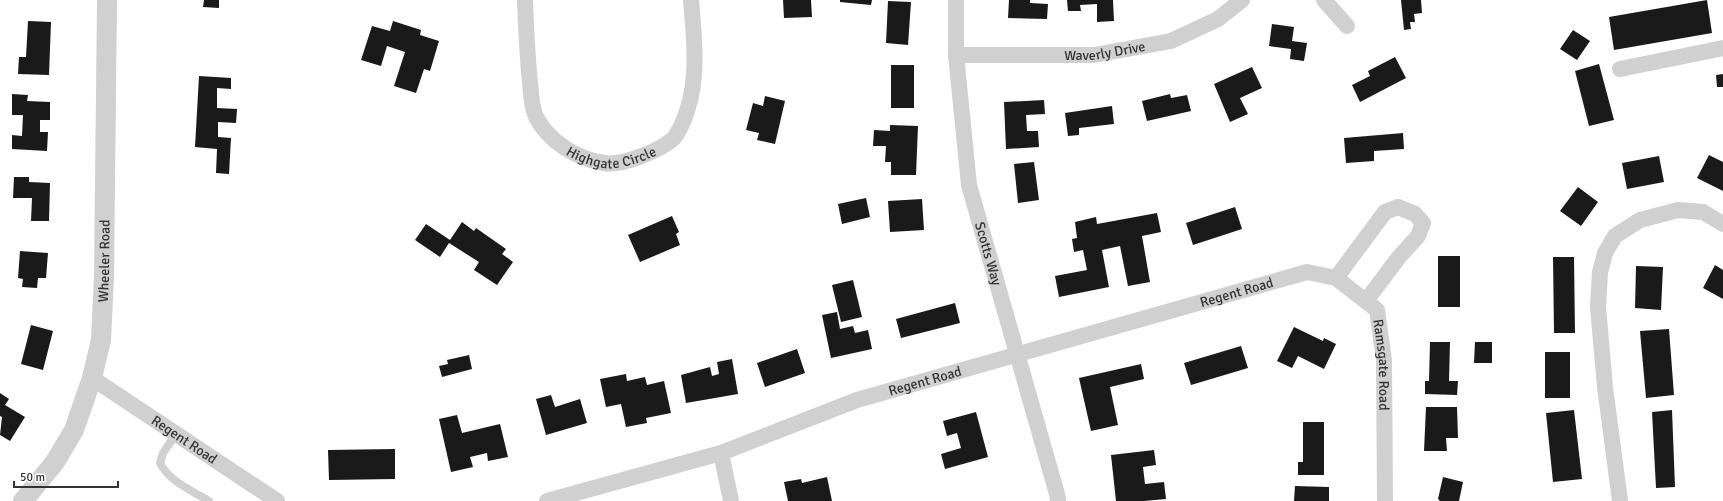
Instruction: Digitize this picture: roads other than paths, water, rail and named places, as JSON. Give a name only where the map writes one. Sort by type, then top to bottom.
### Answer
[{"type":"street","name":"Wheeler Road","points":[[23,501],[55,462],[74,430],[92,378],[101,340],[104,276],[107,0]]},
{"type":"street","name":"Highgate Circle","points":[[525,0],[527,53],[532,103],[536,117],[550,136],[564,149],[584,158],[605,164],[627,160],[654,151],[674,137],[687,112],[694,81],[696,54],[691,0]]},
{"type":"street","name":"Scotts Way","points":[[956,0],[956,55],[969,185],[1016,355],[1058,494],[1058,501]]},
{"type":"street","name":"Waverly Drive","points":[[956,55],[1094,55],[1171,41],[1218,19],[1242,0]]},
{"type":"street","points":[[1324,0],[1347,26]]},
{"type":"street","points":[[1620,69],[1723,48]]},
{"type":"street","points":[[1336,278],[1385,212],[1398,207],[1415,214],[1423,223],[1418,236],[1399,257],[1366,301]]},
{"type":"street","points":[[1620,501],[1598,307],[1600,272],[1605,254],[1615,236],[1640,220],[1678,210],[1703,212],[1723,224]]},
{"type":"street","name":"Regent Road","points":[[547,501],[721,453],[857,400],[1307,272]]},
{"type":"street","name":"Ramsgate Road","points":[[1307,272],[1336,278],[1377,310],[1384,360],[1385,501]]},
{"type":"street","name":"Regent Road","points":[[92,378],[277,501]]},
{"type":"street","points":[[721,453],[731,501]]},
{"type":"lane","points":[[176,434],[163,453],[160,462],[172,479],[209,501]]}]
